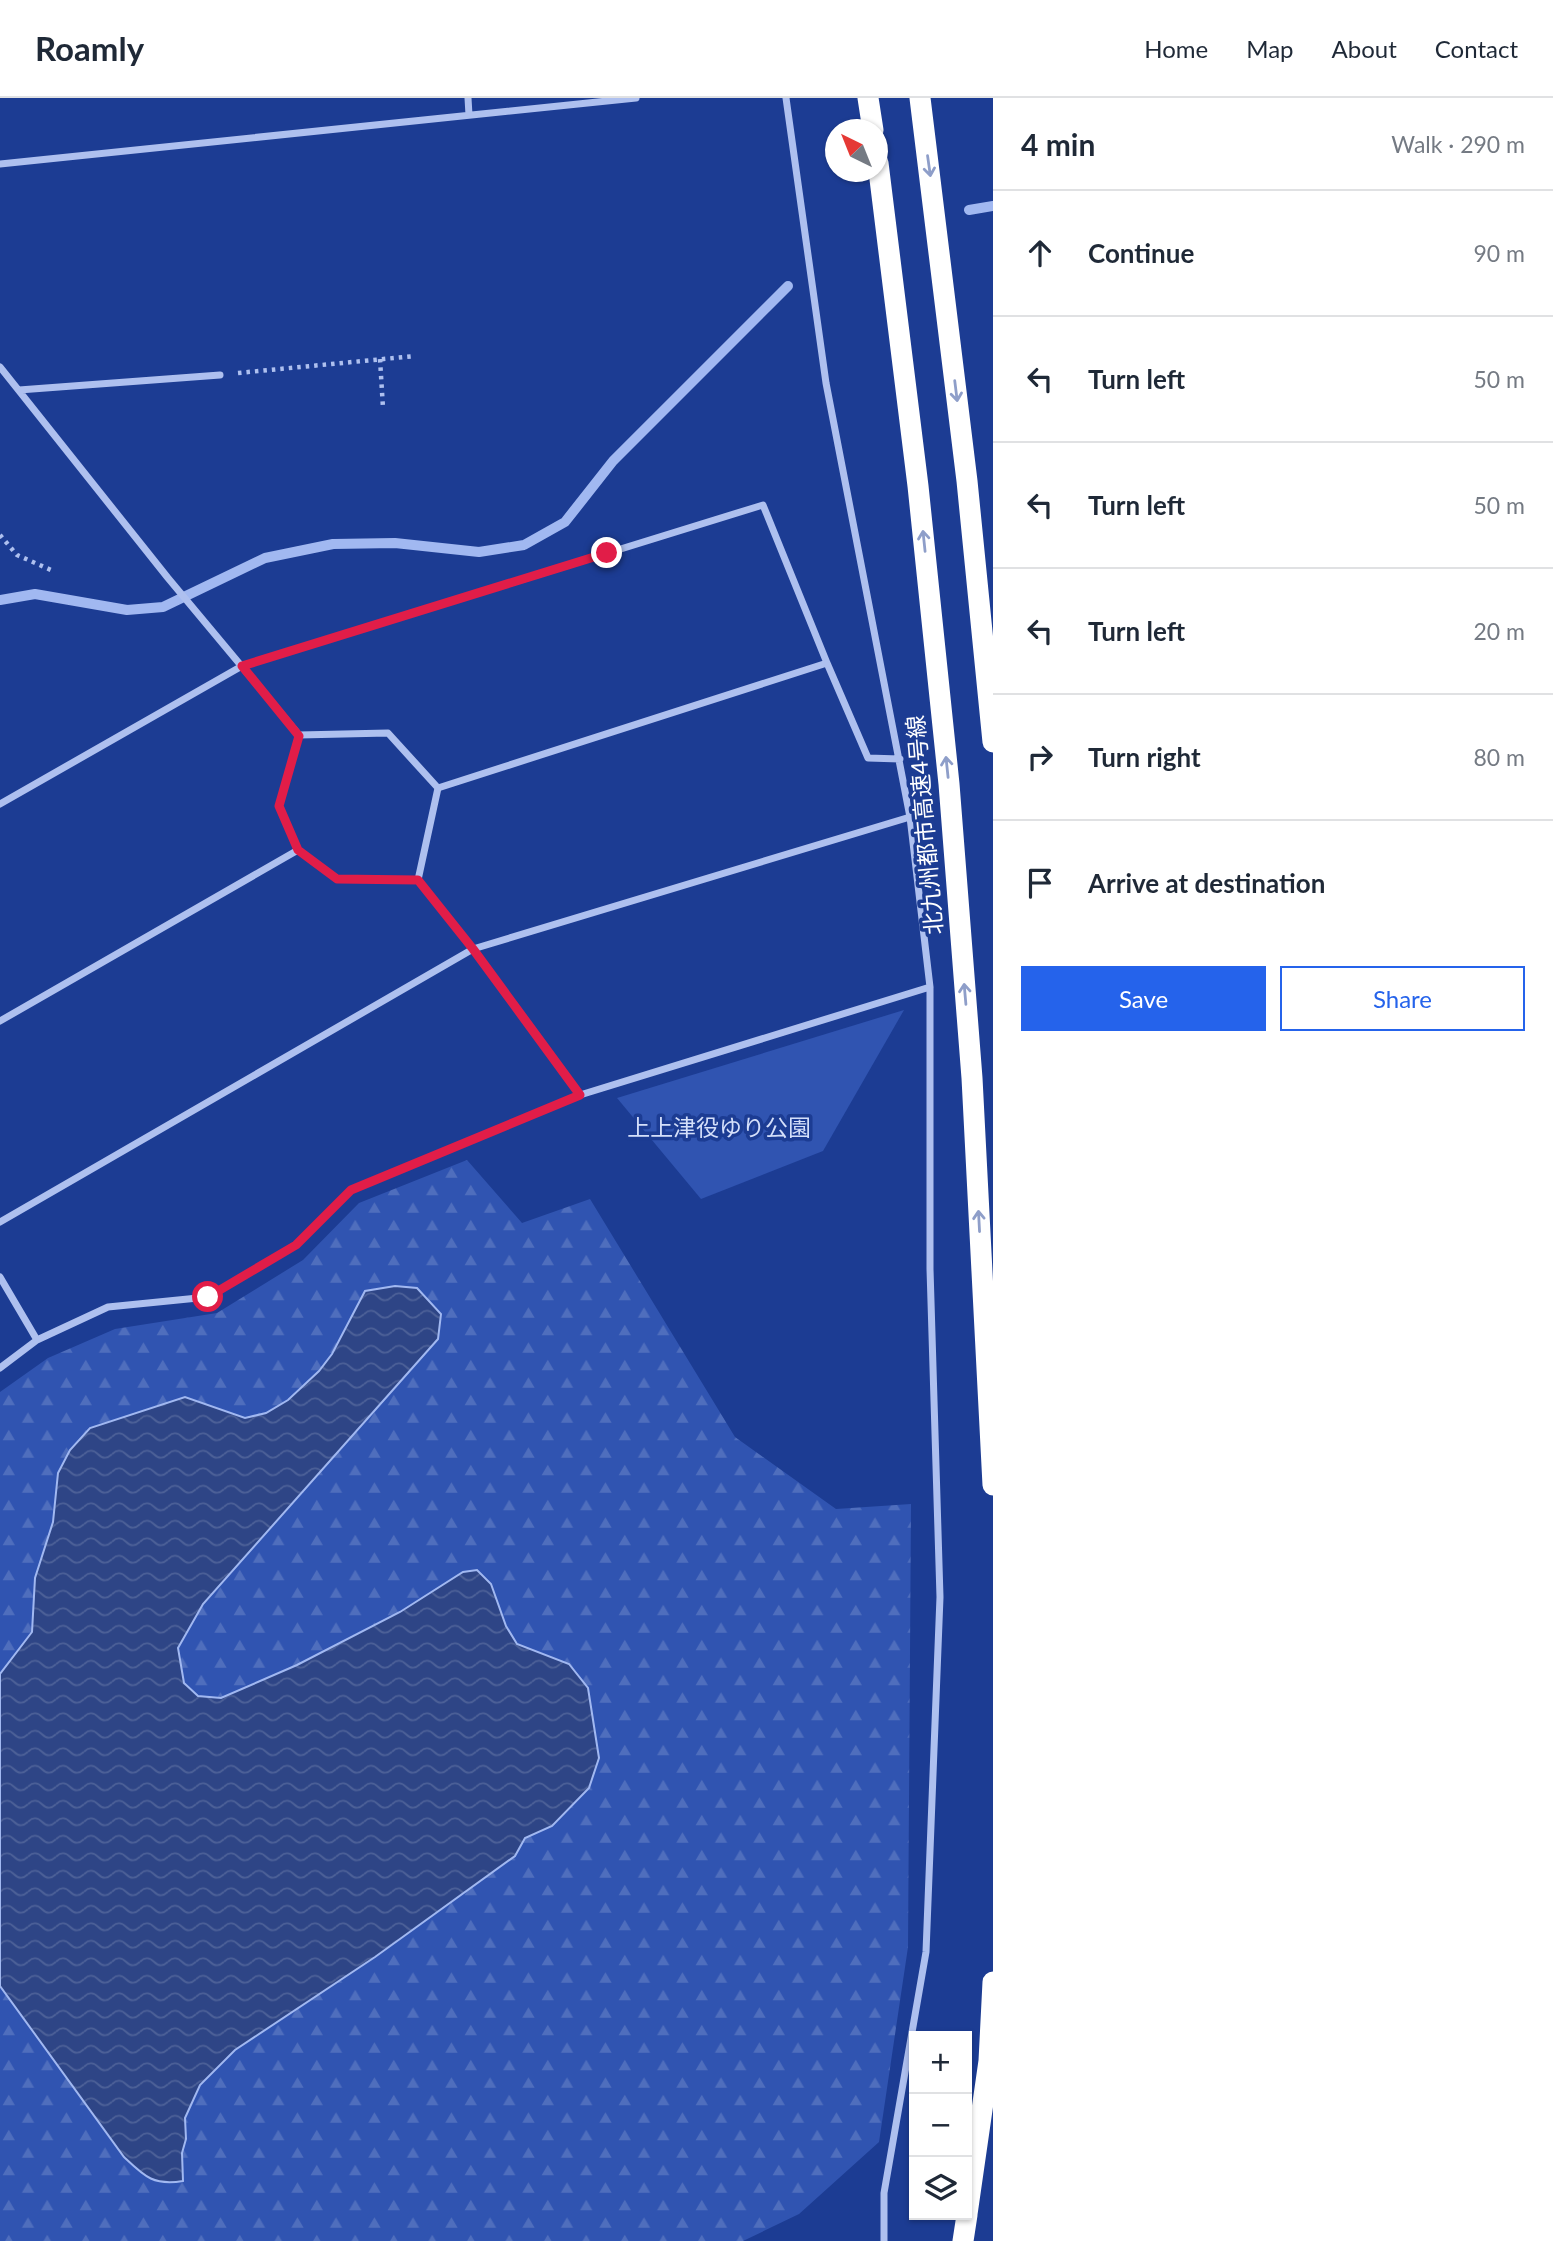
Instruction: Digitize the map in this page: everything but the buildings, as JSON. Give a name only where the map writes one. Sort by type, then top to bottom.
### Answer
[{"type":"highway","points":[[868,98],[871,119]]},
{"type":"highway","points":[[920,98],[967,481],[993,742]]},
{"type":"highway","name":"北九州都市高速4号線","points":[[879,182],[918,486],[948,784],[972,1078],[993,1485]]},
{"type":"highway","points":[[972,2179],[989,2061],[993,1982]]},
{"type":"highway","points":[[963,2241],[966,2220]]},
{"type":"street","points":[[468,98],[469,116]]},
{"type":"street","points":[[0,164],[636,98]]},
{"type":"street","points":[[786,98],[826,383],[910,817],[930,987],[930,1269],[940,1597],[926,1952],[884,2193],[884,2241]]},
{"type":"street","points":[[0,366],[299,736]]},
{"type":"street","points":[[19,390],[220,375]]},
{"type":"street","points":[[0,804],[242,666],[763,505],[868,758],[900,759]]},
{"type":"street","points":[[438,788],[827,663]]},
{"type":"street","points":[[299,736],[388,733],[438,788]]},
{"type":"street","points":[[299,736],[279,806],[298,850],[337,879],[418,880]]},
{"type":"street","points":[[418,880],[438,788]]},
{"type":"street","points":[[0,1222],[473,949],[910,817]]},
{"type":"street","points":[[0,1021],[298,850]]},
{"type":"street","points":[[418,880],[473,949],[580,1095]]},
{"type":"street","points":[[0,1368],[37,1340],[108,1307],[208,1297],[296,1245],[351,1190],[580,1095],[930,987]]},
{"type":"street","points":[[0,1277],[37,1340]]},
{"type":"path","points":[[220,375],[415,356]]},
{"type":"path","points":[[380,359],[383,408]]},
{"type":"path","points":[[0,535],[17,555],[51,570]]},
{"type":"green space","name":"上上津役ゆり公園","points":[[904,1010],[823,1151],[701,1199],[617,1098]]},
{"type":"green space","points":[[467,1160],[522,1223],[590,1199],[735,1437],[836,1509],[911,1504],[908,1947],[879,2142],[799,2214],[743,2241],[0,2241],[0,1986],[35,2035],[182,2153],[186,2139],[185,2118],[200,2086],[235,2050],[375,1957],[515,1856],[525,1838],[552,1826],[569,1664],[517,1644],[506,1626],[491,1584],[463,1572],[400,1612],[297,1665],[221,1698],[198,1696],[184,1683],[178,1648],[203,1604],[438,1339],[332,1354],[296,1394],[260,1415],[234,1415],[185,1397],[58,1473],[53,1522],[35,1578],[32,1632],[0,1674],[0,1392],[48,1358],[115,1329],[217,1313],[303,1260],[359,1203]]},
{"type":"water","points":[[395,1286],[417,1288],[441,1314],[438,1339],[203,1604],[178,1648],[184,1683],[198,1696],[221,1698],[297,1665],[400,1612],[463,1572],[477,1570],[491,1584],[506,1626],[517,1644],[569,1664],[588,1688],[599,1758],[589,1788],[552,1826],[525,1838],[515,1856],[375,1957],[235,2050],[200,2085],[185,2118],[183,2181],[156,2181],[124,2157],[0,1986],[0,1674],[32,1632],[35,1578],[53,1522],[58,1473],[70,1450],[90,1428],[185,1397],[245,1418],[266,1413],[288,1400],[319,1371],[332,1354],[365,1291]]},
{"type":"waterway","points":[[969,210],[993,206]]},
{"type":"waterway","points":[[0,600],[35,594],[127,610],[163,607],[265,558],[333,544],[395,543],[479,552],[524,545],[565,522],[613,461],[788,286]]},
{"type":"route","points":[[208,1297],[296,1245],[351,1190],[580,1095],[473,949],[418,880],[337,879],[298,850],[279,806],[299,736],[242,666],[607,553]]}]
